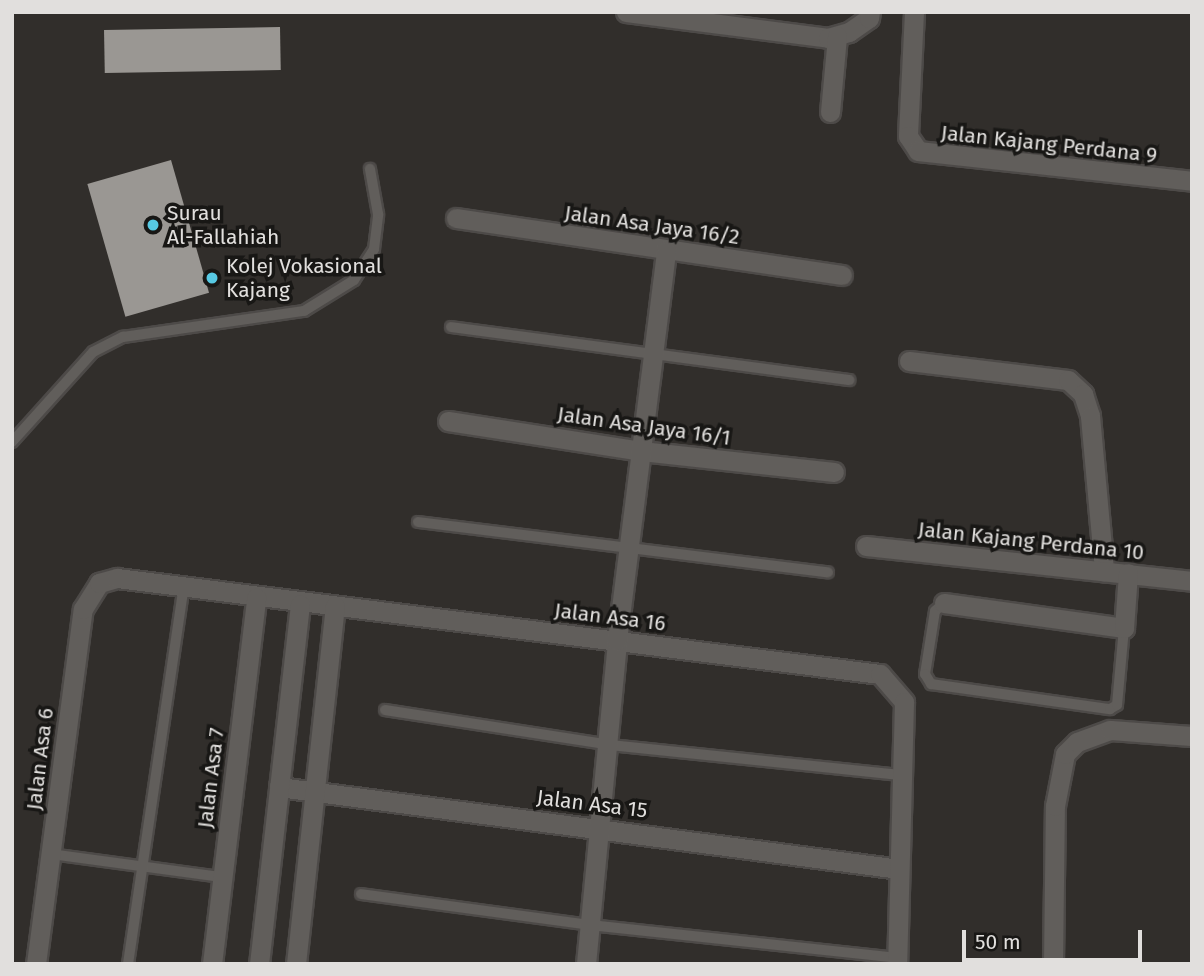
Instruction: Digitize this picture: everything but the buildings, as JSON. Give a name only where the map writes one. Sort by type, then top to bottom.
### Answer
[{"type":"street","points":[[626,12],[832,37],[869,18],[870,12]]},
{"type":"street","name":"Jalan Kajang Perdana 9","points":[[914,12],[908,136],[918,151],[1192,181]]},
{"type":"street","points":[[830,112],[832,37]]},
{"type":"street","name":"Jalan Asa Jaya 16/2","points":[[456,218],[842,275]]},
{"type":"street","points":[[586,964],[610,745],[617,640],[666,251]]},
{"type":"street","points":[[909,361],[1068,380],[1083,394],[1090,416],[1104,571]]},
{"type":"street","name":"Jalan Asa Jaya 16/1","points":[[448,421],[641,451],[834,472]]},
{"type":"street","name":"Jalan Kajang Perdana 10","points":[[866,546],[1192,581]]},
{"type":"street","points":[[944,603],[1124,628],[1128,573]]},
{"type":"street","name":"Jalan Asa 16","points":[[117,578],[300,604],[617,640],[880,674],[904,702],[902,775]]},
{"type":"street","name":"Jalan Asa 6","points":[[36,964],[83,609],[99,583],[117,578]]},
{"type":"street","name":"Jalan Asa 7","points":[[212,964],[256,598]]},
{"type":"street","points":[[259,964],[300,604]]},
{"type":"street","points":[[296,964],[335,606]]},
{"type":"street","points":[[1053,964],[1055,806],[1059,768],[1077,742],[1110,730],[1192,736]]},
{"type":"street","points":[[897,961],[902,775]]},
{"type":"street","name":"Jalan Asa 15","points":[[279,788],[601,827],[899,869]]},
{"type":"lane","points":[[12,442],[93,352],[123,337],[304,311],[354,280],[374,249],[378,214],[370,169]]},
{"type":"lane","points":[[451,327],[652,358],[849,380]]},
{"type":"lane","points":[[418,522],[828,572]]},
{"type":"lane","points":[[128,964],[184,587]]},
{"type":"lane","points":[[944,603],[935,611],[925,674],[931,684],[1110,709],[1117,705],[1124,628]]},
{"type":"lane","points":[[385,710],[610,745],[902,775]]},
{"type":"lane","points":[[51,854],[222,877]]},
{"type":"lane","points":[[361,894],[590,925],[897,961]]},
{"type":"place","name":"Surau Al-Fallahiah","points":[[153,225]]},
{"type":"place","name":"Kolej Vokasional Kajang","points":[[212,278]]}]
